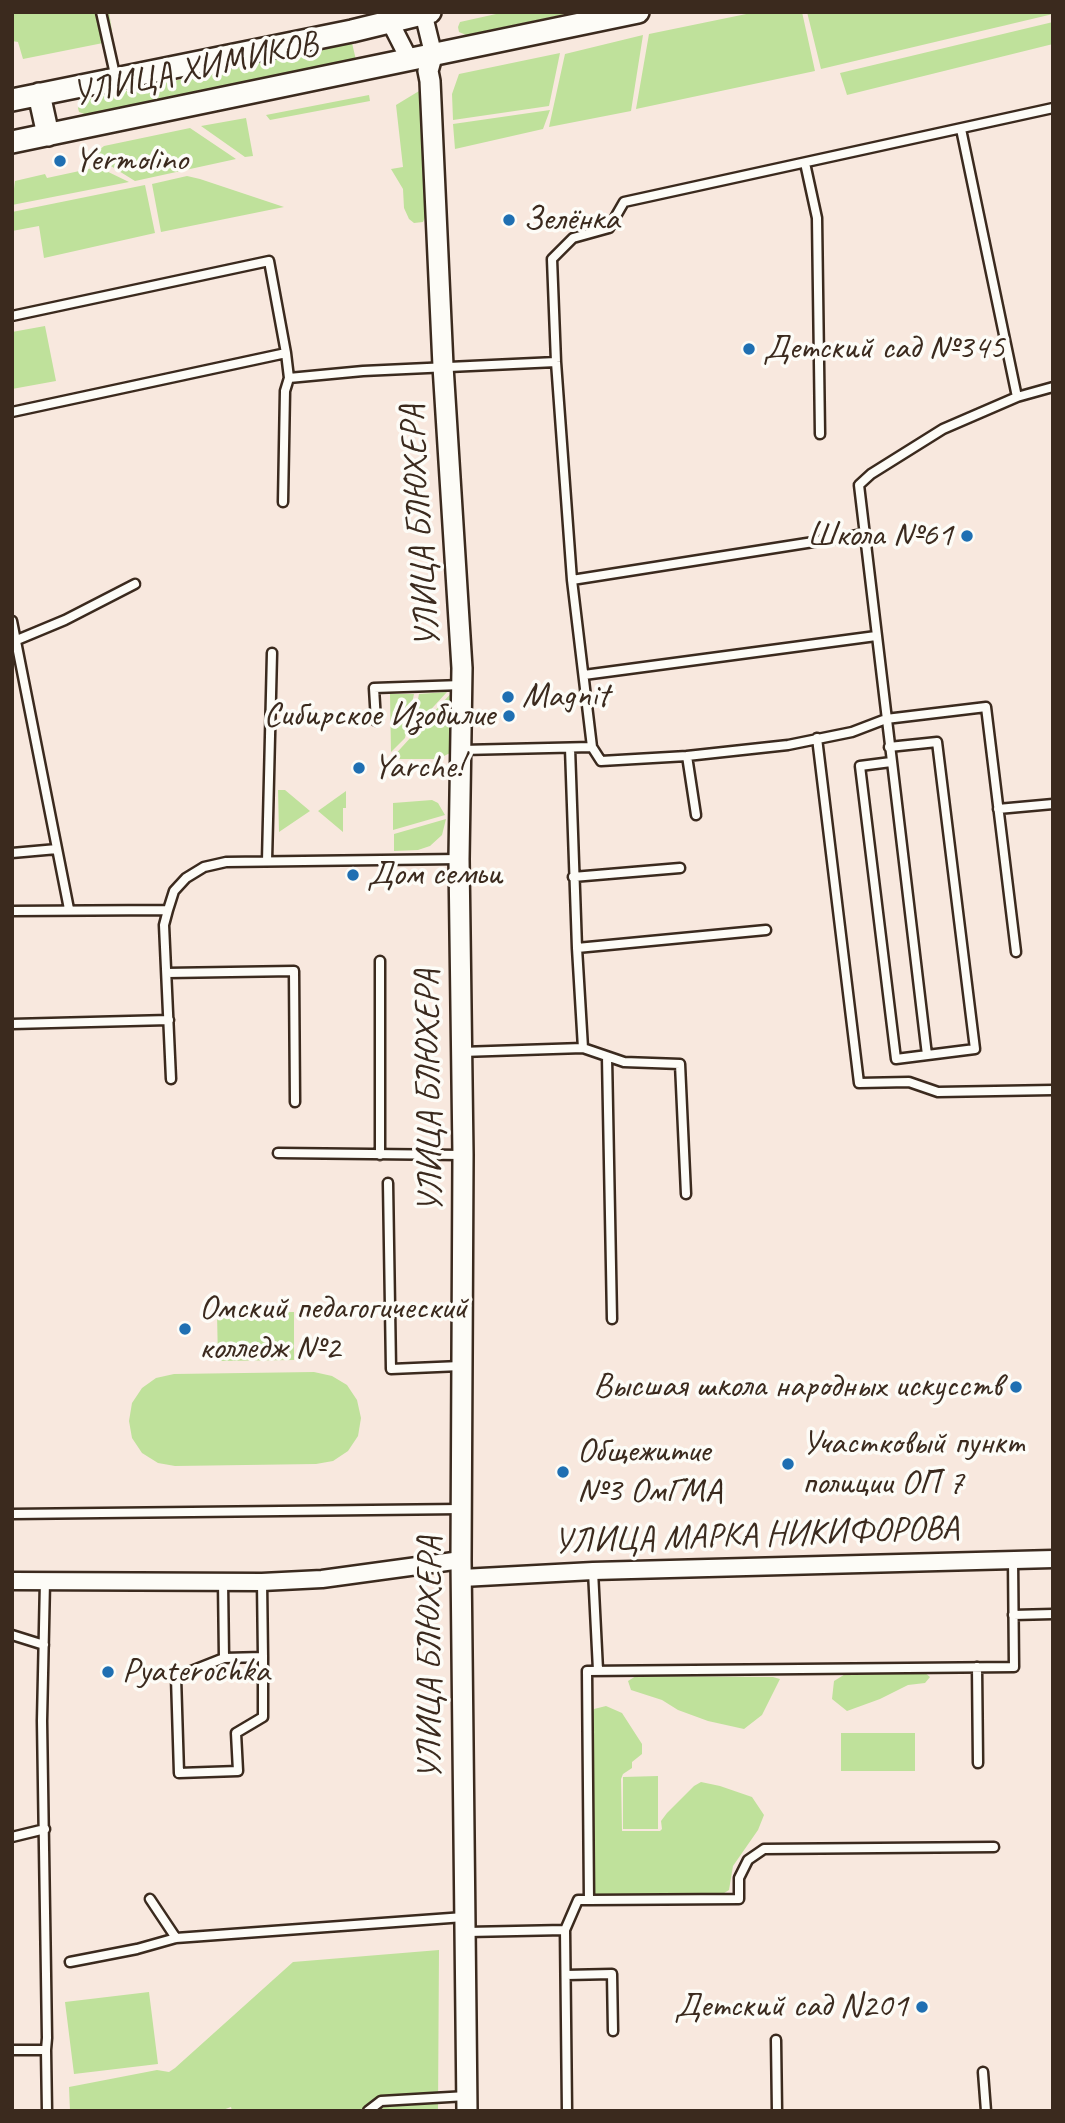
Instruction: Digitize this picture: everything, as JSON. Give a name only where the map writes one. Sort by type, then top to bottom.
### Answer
[{"type":"main road","name":"УЛИЦА ХИМИКОВ","points":[[12,142],[409,59],[431,62],[638,12]]},
{"type":"main road","name":"УЛИЦА ХИМИКОВ","points":[[12,100],[387,17],[425,13]]},
{"type":"main road","points":[[39,94],[48,135]]},
{"type":"street","points":[[425,13],[431,62]]},
{"type":"street","points":[[387,17],[409,59]]},
{"type":"street","name":"УЛИЦА БЛЮХЕРА","points":[[431,62],[443,366],[461,685],[461,1569],[467,2103]]},
{"type":"street","name":"УЛИЦА МАРКА НИКИФОРОВА","points":[[12,1581],[262,1582],[461,1569],[593,1572],[1053,1559]]},
{"type":"lane","points":[[101,12],[116,79]]},
{"type":"lane","points":[[1016,952],[986,707],[886,719],[852,732],[788,745],[601,761],[592,747],[572,580],[556,362],[552,259],[573,238],[609,229],[624,202],[1053,108]]},
{"type":"lane","points":[[961,129],[1017,397]]},
{"type":"lane","points":[[805,163],[817,218],[820,434]]},
{"type":"lane","points":[[12,316],[269,261],[289,378],[285,391],[283,502]]},
{"type":"lane","points":[[12,412],[286,353]]},
{"type":"lane","points":[[289,378],[443,366],[464,368],[556,362]]},
{"type":"lane","points":[[927,1055],[859,485],[871,474],[943,429],[1017,397],[1053,387]]},
{"type":"lane","points":[[572,580],[864,534]]},
{"type":"lane","points":[[17,640],[65,620],[135,584]]},
{"type":"lane","points":[[12,621],[69,909]]},
{"type":"lane","points":[[584,675],[876,636]]},
{"type":"lane","points":[[267,861],[271,653]]},
{"type":"lane","points":[[376,721],[374,688],[461,685]]},
{"type":"lane","points":[[817,738],[859,1083],[909,1083],[938,1092],[1053,1090]]},
{"type":"lane","points":[[889,747],[937,742],[975,1049],[896,1059],[860,766],[891,762]]},
{"type":"lane","points":[[461,750],[592,747]]},
{"type":"lane","points":[[570,748],[573,877],[583,1048]]},
{"type":"lane","points":[[687,755],[696,815]]},
{"type":"lane","points":[[998,809],[1053,804]]},
{"type":"lane","points":[[12,853],[57,849]]},
{"type":"lane","points":[[171,1079],[164,925],[174,891],[186,878],[204,867],[226,862],[459,859]]},
{"type":"lane","points":[[573,877],[680,869]]},
{"type":"lane","points":[[12,911],[168,910]]},
{"type":"lane","points":[[577,948],[766,930]]},
{"type":"lane","points":[[380,961],[380,1155]]},
{"type":"lane","points":[[167,973],[294,971],[295,1102]]},
{"type":"lane","points":[[12,1024],[169,1020]]},
{"type":"lane","points":[[461,1052],[583,1048],[624,1062],[680,1064],[686,1194]]},
{"type":"lane","points":[[607,1058],[612,1319]]},
{"type":"lane","points":[[278,1153],[463,1155]]},
{"type":"lane","points":[[388,1183],[391,1369],[462,1366]]},
{"type":"lane","points":[[12,1514],[461,1509]]},
{"type":"lane","points":[[589,1900],[587,1671],[1014,1667],[1013,1560]]},
{"type":"lane","points":[[593,1572],[598,1670]]},
{"type":"lane","points":[[44,1581],[42,1721],[47,2111]]},
{"type":"lane","points":[[223,1582],[224,1658]]},
{"type":"lane","points":[[262,1582],[263,1657],[263,1717],[236,1733],[238,1771],[179,1773],[176,1677],[224,1658],[263,1657]]},
{"type":"lane","points":[[1013,1615],[1053,1614]]},
{"type":"lane","points":[[12,1635],[44,1645]]},
{"type":"lane","points":[[977,1667],[978,1763]]},
{"type":"lane","points":[[12,1837],[45,1829]]},
{"type":"lane","points":[[567,2111],[565,1930],[578,1900],[739,1899],[738,1878],[748,1860],[764,1849],[994,1847]]},
{"type":"lane","points":[[150,1899],[176,1938]]},
{"type":"lane","points":[[70,1962],[137,1949],[176,1938],[464,1925],[565,1930]]},
{"type":"lane","points":[[566,1975],[612,1974],[613,2031]]},
{"type":"lane","points":[[776,2040],[777,2111]]},
{"type":"lane","points":[[12,2050],[46,2050]]},
{"type":"lane","points":[[983,2072],[986,2111]]},
{"type":"lane","points":[[368,2111],[381,2101],[467,2103]]},
{"type":"green space","points":[[12,12],[109,12],[112,31],[103,43],[23,59],[18,42],[12,41]]},
{"type":"green space","points":[[505,12],[575,12],[466,35],[459,32],[460,22]]},
{"type":"green space","points":[[756,12],[802,12],[815,71],[636,109],[649,34]]},
{"type":"green space","points":[[807,12],[1053,12],[1053,14],[821,69]]},
{"type":"green space","points":[[1053,22],[1053,44],[847,95],[840,73]]},
{"type":"green space","points":[[643,35],[631,111],[549,127],[565,54]]},
{"type":"green space","points":[[352,43],[356,60],[90,116],[79,112],[78,108],[84,100]]},
{"type":"green space","points":[[560,53],[549,106],[453,120],[452,94],[459,74]]},
{"type":"green space","points":[[424,88],[426,215],[423,222],[414,223],[404,208],[403,189],[391,169],[403,167],[396,105]]},
{"type":"green space","points":[[369,95],[370,101],[270,120],[266,115]]},
{"type":"green space","points":[[550,110],[543,129],[455,149],[453,124]]},
{"type":"green space","points":[[246,118],[253,156],[245,157],[201,126]]},
{"type":"green space","points":[[190,128],[236,159],[135,181],[93,155],[104,146]]},
{"type":"green space","points":[[98,167],[129,182],[12,205],[15,181],[45,174],[47,178]]},
{"type":"green space","points":[[187,176],[284,207],[161,232],[152,184]]},
{"type":"green space","points":[[145,185],[155,233],[44,258],[39,226],[12,231],[12,212]]},
{"type":"green space","points":[[45,326],[56,381],[12,389],[12,332]]},
{"type":"green space","points":[[454,690],[450,753],[438,759],[391,759]]},
{"type":"green space","points":[[447,692],[412,730],[419,694]]},
{"type":"green space","points":[[390,694],[414,694],[405,738],[391,752]]},
{"type":"green space","points":[[278,790],[285,790],[310,811],[279,832]]},
{"type":"green space","points":[[346,791],[346,808],[343,808],[343,832],[318,811]]},
{"type":"green space","points":[[432,800],[438,803],[445,815],[393,830],[393,803]]},
{"type":"green space","points":[[446,819],[442,835],[430,846],[418,850],[394,851],[394,834]]},
{"type":"green space","points":[[294,1312],[294,1360],[218,1361],[217,1313]]},
{"type":"green space","points":[[314,1372],[332,1376],[347,1385],[357,1400],[361,1418],[358,1436],[348,1451],[333,1461],[316,1464],[175,1466],[158,1463],[142,1453],[132,1438],[129,1421],[132,1403],[142,1388],[156,1378],[174,1374]]},
{"type":"green space","points":[[924,1672],[930,1677],[925,1683],[908,1685],[847,1711],[832,1699],[834,1681],[847,1673]]},
{"type":"green space","points":[[636,1676],[780,1679],[762,1715],[744,1729],[708,1721],[678,1710],[662,1700],[631,1690],[628,1681]]},
{"type":"green space","points":[[606,1706],[622,1713],[642,1744],[642,1754],[632,1762],[632,1768],[623,1774],[621,1779],[622,1831],[660,1831],[661,1821],[667,1813],[701,1782],[752,1797],[764,1815],[758,1830],[733,1866],[729,1890],[721,1895],[593,1897],[592,1716],[594,1709]]},
{"type":"green space","points":[[841,1733],[915,1733],[915,1771],[841,1771]]},
{"type":"green space","points":[[658,1776],[658,1829],[623,1829],[623,1777]]},
{"type":"green space","points":[[439,1950],[438,2111],[232,2111],[231,2107],[220,2111],[70,2111],[69,2087],[157,2070],[169,2072],[175,2068],[293,1962]]},
{"type":"green space","points":[[149,1992],[158,2064],[74,2074],[65,2002]]},
{"type":"place","name":"Yermolino","points":[[60,161]]},
{"type":"place","name":"Зелёнка","points":[[509,220]]},
{"type":"place","name":"Детский сад №345","points":[[749,349]]},
{"type":"place","name":"Школа №61","points":[[967,536]]},
{"type":"place","name":"Magnit","points":[[508,697]]},
{"type":"place","name":"Сибирское Изобилие","points":[[509,716]]},
{"type":"place","name":"Yarche!","points":[[359,768]]},
{"type":"place","name":"Дом семьи","points":[[353,875]]},
{"type":"place","name":"Омский педагогический колледж №2","points":[[185,1329]]},
{"type":"place","name":"Высшая школа народных искусств","points":[[1016,1387]]},
{"type":"place","name":"Участковый пункт полиции ОП 7","points":[[788,1464]]},
{"type":"place","name":"Общежитие №3 ОмГМА","points":[[563,1472]]},
{"type":"place","name":"Pyaterochka","points":[[108,1672]]},
{"type":"place","name":"Детский сад N201","points":[[922,2007]]}]
